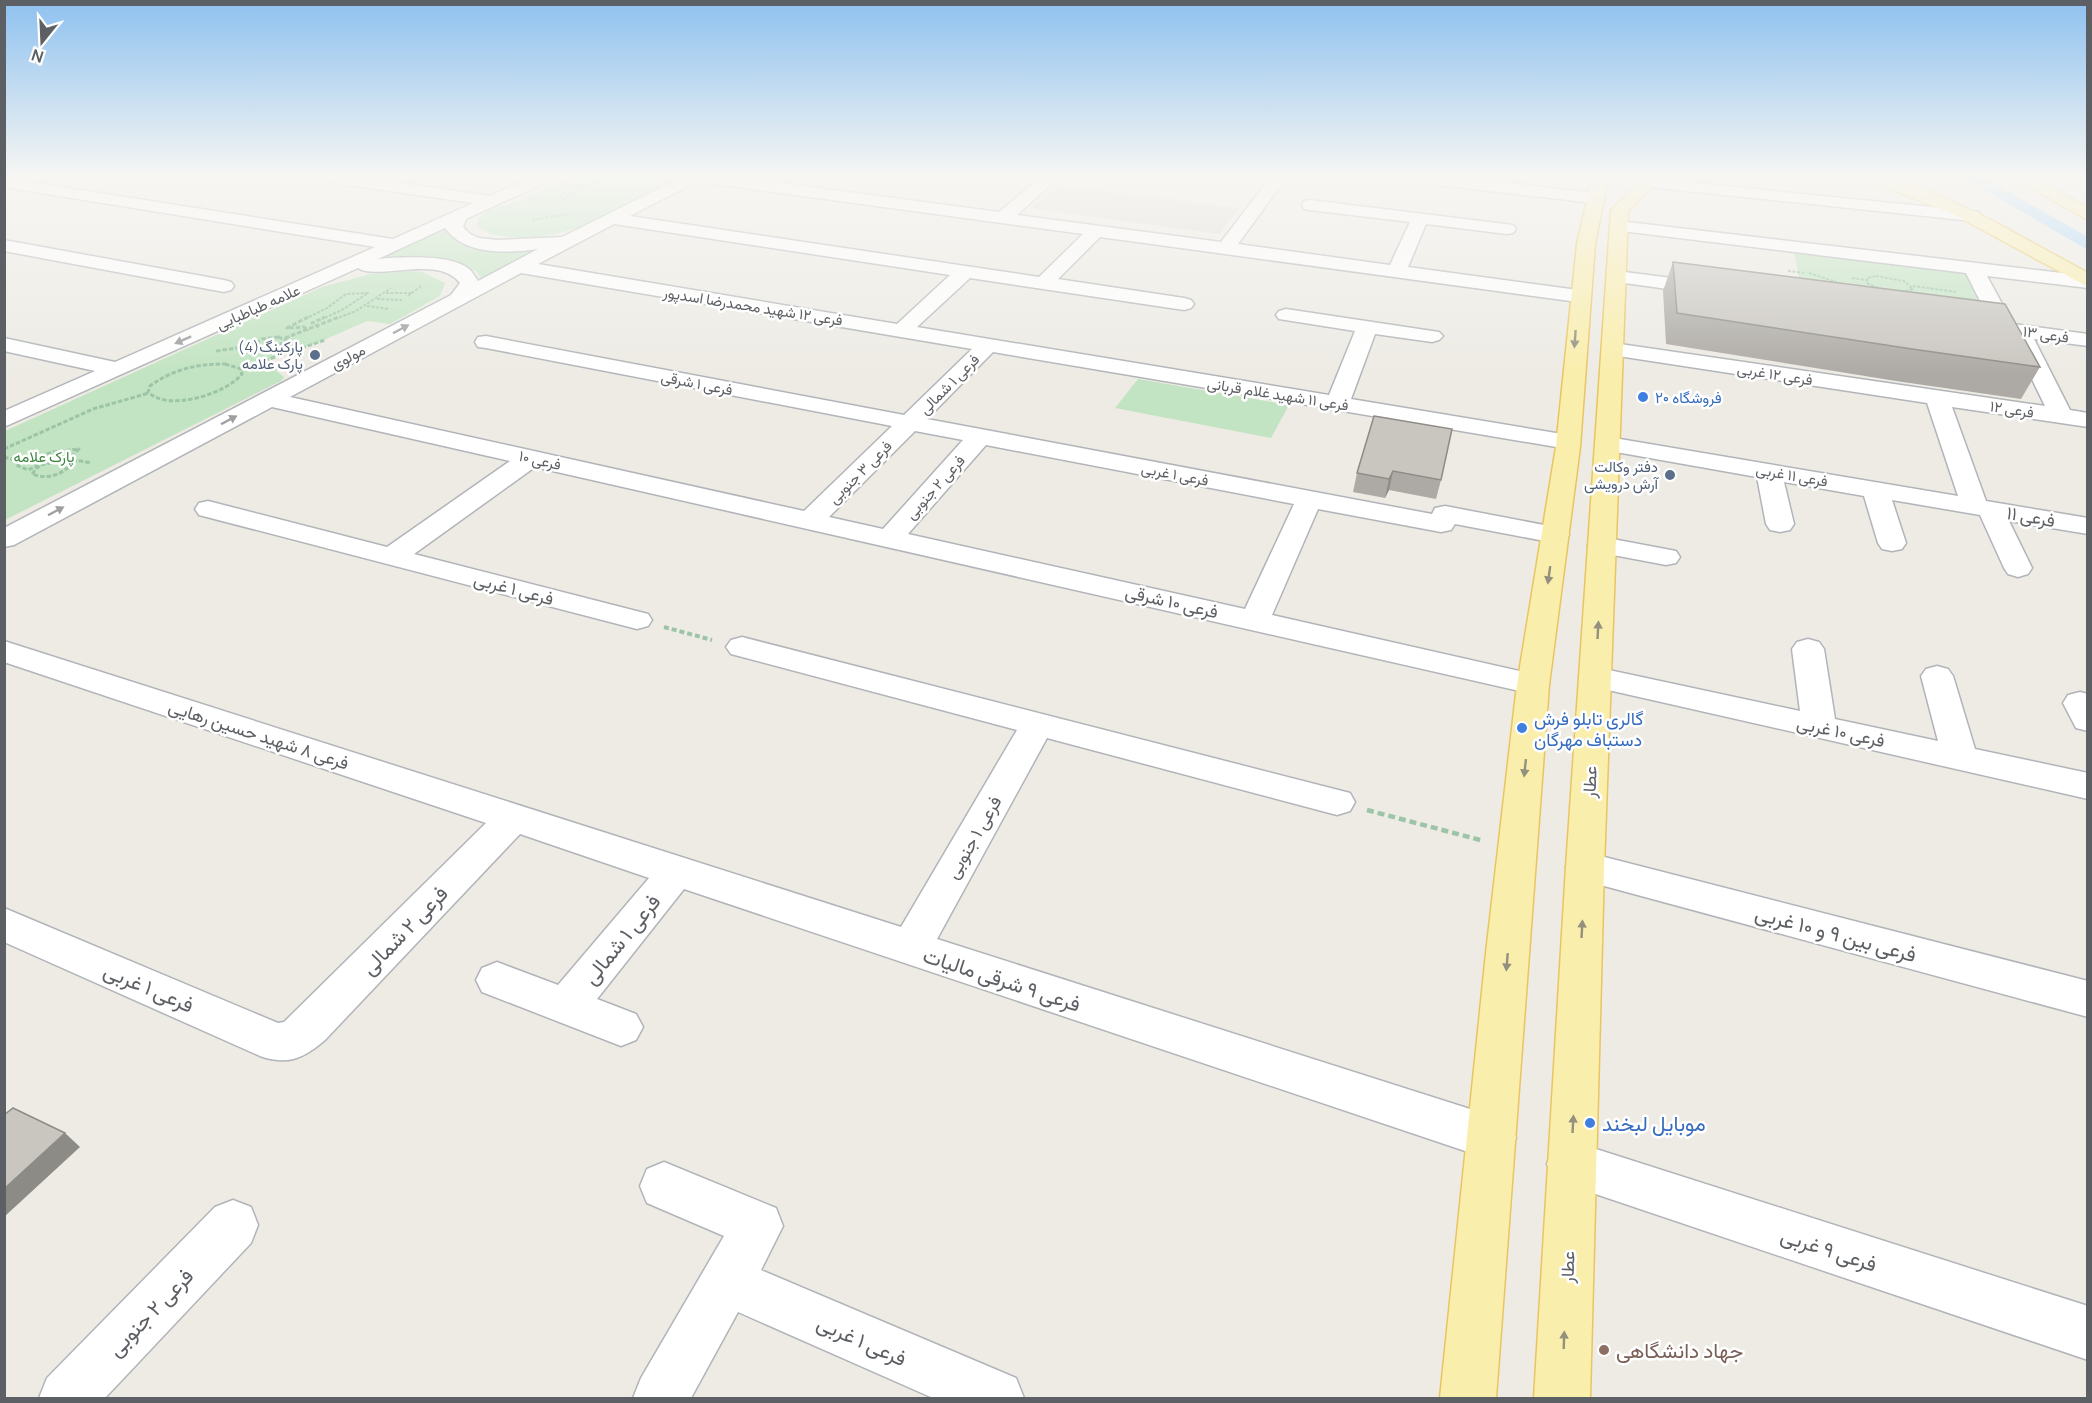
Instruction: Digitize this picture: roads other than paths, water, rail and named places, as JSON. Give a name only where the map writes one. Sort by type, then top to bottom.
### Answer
[{"type":"main road","name":"عطار","points":[[1562,1398],[1585,867],[1613,349],[1609,243]]},
{"type":"main road","name":"عطار","points":[[1468,1398],[1516,849],[1533,684],[1568,442],[1578,296],[1611,243]]},
{"type":"main road","points":[[2020,243],[2088,282]]},
{"type":"street","points":[[387,243],[397,245]]},
{"type":"street","name":"علامه طباطبایی","points":[[4,420],[400,243]]},
{"type":"street","points":[[492,243],[534,243]]},
{"type":"street","name":"مولوی","points":[[4,539],[563,243]]},
{"type":"street","points":[[775,243],[1184,304]]},
{"type":"street","points":[[1043,284],[1084,243]]},
{"type":"street","points":[[1191,243],[1578,296]]},
{"type":"street","points":[[1226,248],[1229,243]]},
{"type":"street","points":[[1398,271],[1410,243]]},
{"type":"street","points":[[1610,247],[1785,254],[1790,243]]},
{"type":"street","points":[[1879,243],[1973,268],[2088,282]]},
{"type":"street","points":[[4,245],[224,286]]},
{"type":"street","points":[[1610,247],[1735,292]]},
{"type":"street","points":[[327,276],[385,264],[444,268],[462,273],[470,283],[458,299]]},
{"type":"street","name":"فرعی ۱۲ شهید محمدرضا اسدپور","points":[[519,267],[988,345]]},
{"type":"street","points":[[1973,268],[1988,296],[2041,373],[2062,417]]},
{"type":"street","points":[[901,331],[965,272]]},
{"type":"street","points":[[1286,315],[1431,336]]},
{"type":"street","name":"فرعی ۱۳","points":[[1951,321],[2088,339]]},
{"type":"street","points":[[1338,404],[1367,327]]},
{"type":"street","name":"فرعی ۱ شرقی","points":[[486,342],[909,423]]},
{"type":"street","points":[[4,344],[118,369]]},
{"type":"street","name":"فرعی ۱۱ شهید غلام قربانی","points":[[988,345],[1568,442]]},
{"type":"street","name":"فرعی ۱ شمالی","points":[[909,423],[988,345]]},
{"type":"street","name":"فرعی ۱۲ غربی","points":[[1613,349],[1937,398]]},
{"type":"street","points":[[1937,398],[1954,446],[1983,508],[2018,568]]},
{"type":"street","name":"فرعی ۱۲","points":[[1937,398],[2088,420]]},
{"type":"street","name":"فرعی ۱۰","points":[[269,399],[811,520]]},
{"type":"street","name":"فرعی ۱ غربی","points":[[909,423],[1441,524],[1445,514],[1555,535]]},
{"type":"street","name":"فرعی ۳ جنوبی","points":[[811,520],[909,423]]},
{"type":"street","name":"فرعی ۲ جنوبی","points":[[890,538],[980,436]]},
{"type":"street","name":"فرعی ۱۱ غربی","points":[[1608,444],[1983,508]]},
{"type":"street","points":[[208,509],[392,556],[531,458]]},
{"type":"street","points":[[1769,471],[1780,524]]},
{"type":"street","points":[[1875,489],[1892,543]]},
{"type":"street","points":[[1255,620],[1309,499]]},
{"type":"street","name":"فرعی ۱۱","points":[[1983,508],[2088,526]]},
{"type":"street","name":"فرعی ۱۰ شرقی","points":[[811,520],[1533,684]]},
{"type":"street","points":[[1602,545],[1666,557]]},
{"type":"street","name":"فرعی ۱ غربی","points":[[392,556],[637,620]]},
{"type":"street","points":[[741,647],[1337,802]]},
{"type":"street","points":[[1808,649],[1819,726]]},
{"type":"street","name":"فرعی ۸ شهید حسین رهایی","points":[[4,651],[513,818]]},
{"type":"street","points":[[1937,676],[1960,758]]},
{"type":"street","name":"فرعی ۱۰ غربی","points":[[1595,677],[2088,786]]},
{"type":"street","name":"فرعی ۱ جنوبی","points":[[910,949],[1036,725]]},
{"type":"street","name":"فرعی ۹ شرقی مالیات","points":[[513,818],[1492,1138]]},
{"type":"street","name":"فرعی ۲ شمالی","points":[[294,1040],[310,1027],[513,818]]},
{"type":"street","name":"فرعی بین ۹ و ۱۰ غربی","points":[[1585,867],[2088,999]]},
{"type":"street","name":"فرعی ۱ شمالی","points":[[566,1006],[676,872]]},
{"type":"street","name":"فرعی ۱ غربی","points":[[4,924],[276,1042],[294,1040]]},
{"type":"street","points":[[497,980],[621,1027]]},
{"type":"street","name":"فرعی ۹ غربی","points":[[1571,1164],[2088,1334]]},
{"type":"street","points":[[661,1398],[758,1226],[664,1186]]},
{"type":"street","name":"فرعی ۲ جنوبی","points":[[67,1398],[233,1225]]},
{"type":"street","name":"فرعی ۱ غربی","points":[[727,1281],[996,1398]]},
{"type":"place","name":"پارکینگ(4) پارک علامه","points":[[315,355]]},
{"type":"place","name":"فروشگاه ۲۰","points":[[1643,397]]},
{"type":"place","name":"دفتر وکالت آرش درویشی","points":[[1670,475]]},
{"type":"place","name":"گالری تابلو فرش دستباف مهرگان","points":[[1522,728]]},
{"type":"place","name":"موبایل لبخند","points":[[1590,1123]]},
{"type":"place","name":"جهاد دانشگاهی","points":[[1604,1350]]},
{"type":"park label","name":"پارک علامه","points":[[44,456]]}]
